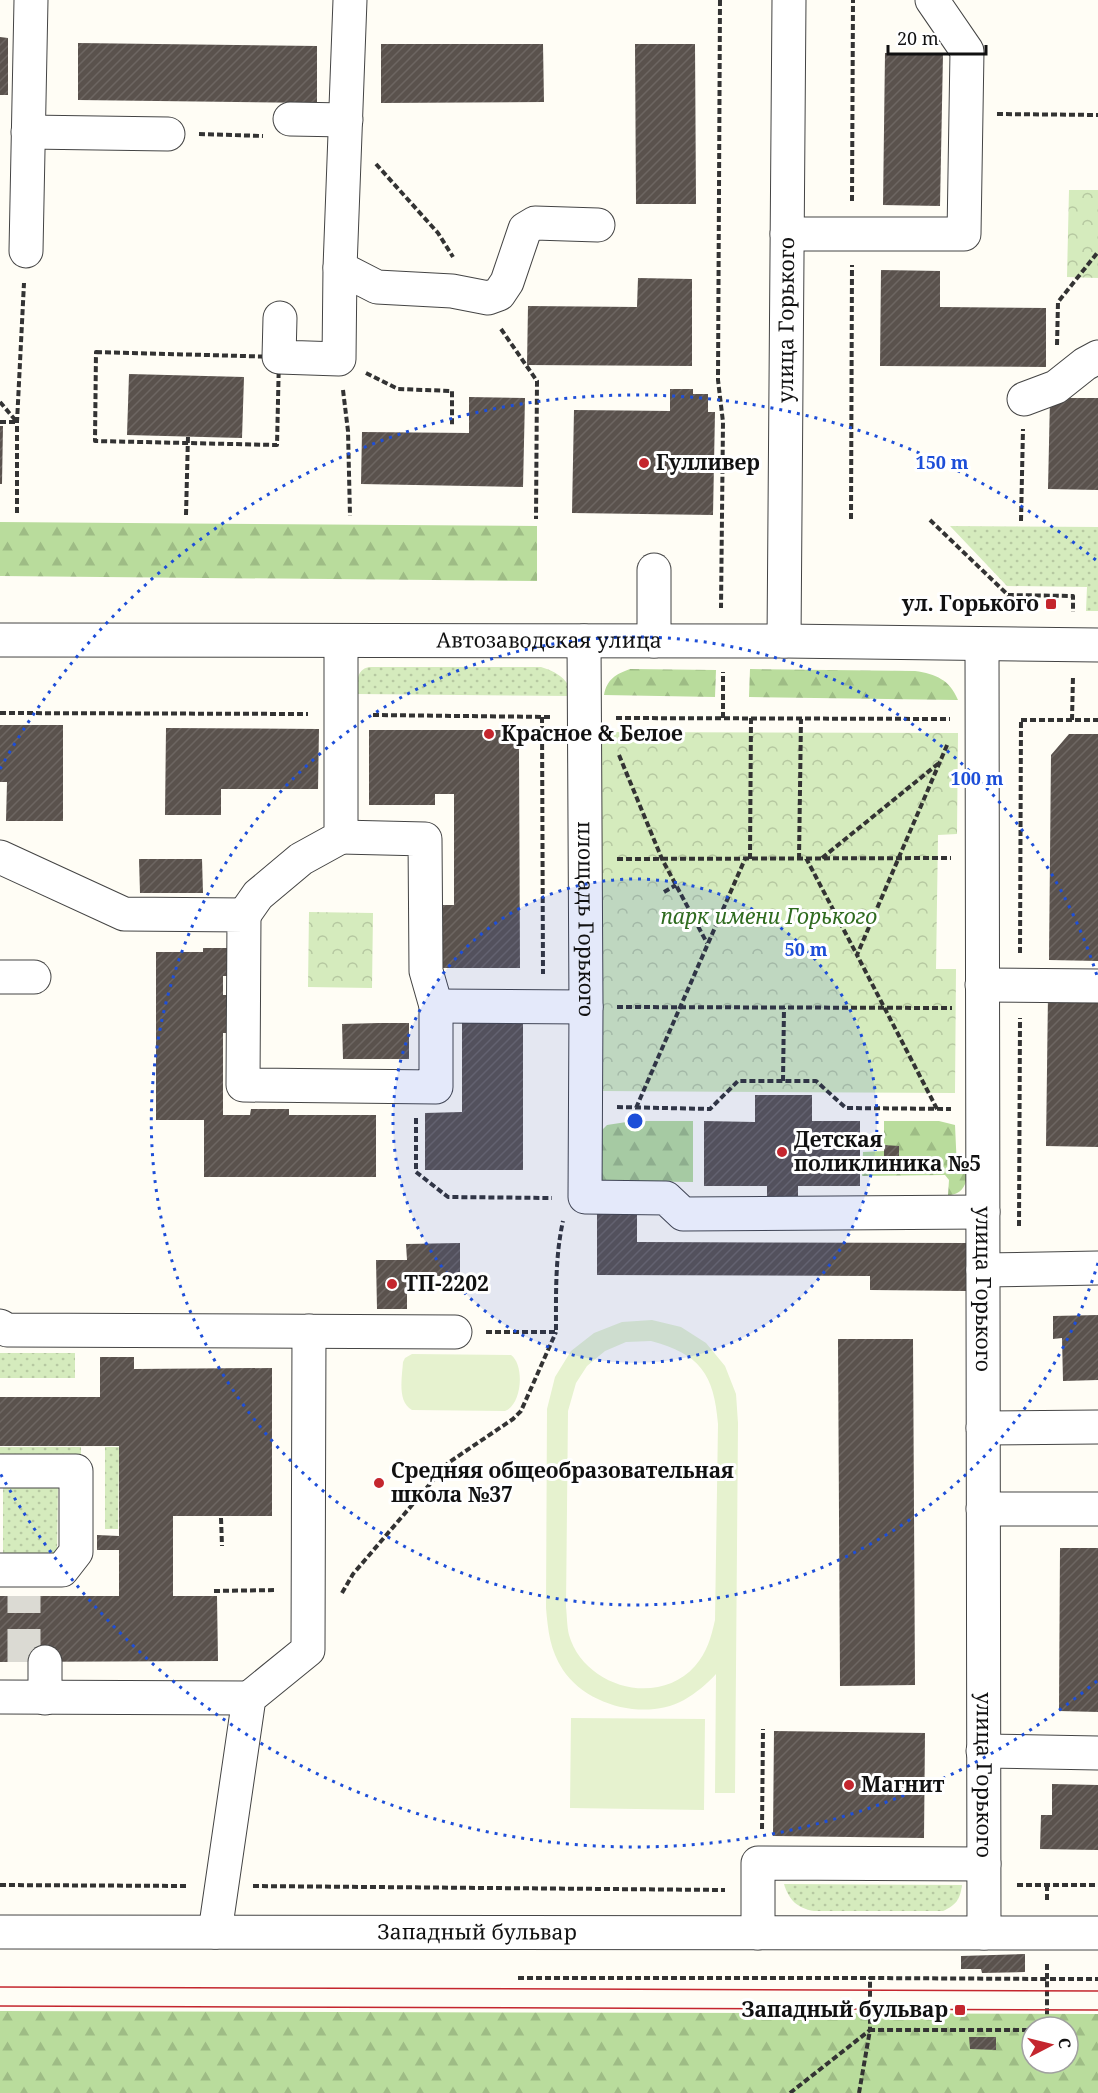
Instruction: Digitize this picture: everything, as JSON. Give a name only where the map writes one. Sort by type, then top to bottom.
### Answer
[{"type":"street","points":[[26,251],[31,0]]},
{"type":"street","points":[[280,318],[279,357],[339,359],[350,0]]},
{"type":"street","name":"улица Горького","points":[[784,641],[789,0]]},
{"type":"street","points":[[787,234],[964,234],[967,51],[932,0]]},
{"type":"street","points":[[290,119],[345,130]]},
{"type":"street","points":[[28,132],[168,134]]},
{"type":"street","points":[[340,268],[377,286],[452,291],[488,298],[499,294],[507,282],[525,229],[535,223],[598,225]]},
{"type":"street","points":[[1024,399],[1056,387],[1094,365]]},
{"type":"street","points":[[654,570],[654,641]]},
{"type":"street","name":"Автозаводская улица","points":[[0,640],[784,641],[1085,645]]},
{"type":"street","points":[[340,641],[341,837]]},
{"type":"street","name":"площадь Горького","points":[[568,1204],[586,1107],[584,641]]},
{"type":"street","name":"улица Горького","points":[[982,645],[984,1933]]},
{"type":"street","points":[[341,837],[424,839],[426,971],[436,1006],[436,1088],[243,1085],[244,915],[258,895],[301,859],[341,837]]},
{"type":"street","points":[[0,857],[124,914],[244,915]]},
{"type":"street","points":[[0,977],[34,977]]},
{"type":"street","points":[[982,996],[1098,986]]},
{"type":"street","points":[[436,1006],[586,1007]]},
{"type":"street","points":[[568,1204],[666,1198],[684,1214],[983,1212]]},
{"type":"street","points":[[983,1270],[1098,1268]]},
{"type":"street","points":[[0,1326],[7,1330],[455,1332]]},
{"type":"street","points":[[35,1662],[23,1698],[249,1698],[308,1650],[322,1596],[309,1331]]},
{"type":"street","points":[[983,1428],[1098,1427]]},
{"type":"street","points":[[0,1471],[76,1471],[76,1552],[62,1570],[28,1580]]},
{"type":"street","points":[[983,1509],[1098,1509]]},
{"type":"street","points":[[215,1932],[249,1698]]},
{"type":"street","points":[[983,1751],[1098,1753]]},
{"type":"street","points":[[758,1933],[759,1877],[984,1874]]},
{"type":"street","name":"Западный бульвар","points":[[0,1932],[1098,1933]]},
{"type":"path","points":[[720,0],[718,380],[723,422],[720,604],[723,615],[723,718]]},
{"type":"path","points":[[967,113],[1098,115]]},
{"type":"path","points":[[168,134],[266,136],[290,119]]},
{"type":"path","points":[[345,130],[438,233],[537,381],[536,519]]},
{"type":"path","points":[[16,513],[17,422],[26,251]]},
{"type":"path","points":[[1057,348],[1058,302],[1098,252]]},
{"type":"path","points":[[96,352],[279,357],[277,445],[94,441],[96,352]]},
{"type":"path","points":[[358,369],[398,389],[452,391],[452,425]]},
{"type":"path","points":[[341,380],[348,431],[350,516]]},
{"type":"path","points":[[1021,520],[1024,399]]},
{"type":"path","points":[[0,402],[17,422]]},
{"type":"path","points":[[0,422],[17,422]]},
{"type":"path","points":[[186,514],[188,436]]},
{"type":"path","points":[[930,520],[1008,595],[1073,596],[1085,645],[1072,720]]},
{"type":"path","points":[[542,717],[543,1007]]},
{"type":"path","points":[[636,1108],[747,859],[751,718]]},
{"type":"path","points":[[799,859],[801,719]]},
{"type":"path","points":[[857,955],[949,741]]},
{"type":"path","points":[[617,750],[662,859],[708,944]]},
{"type":"path","points":[[822,858],[940,762]]},
{"type":"path","points":[[806,858],[937,1109]]},
{"type":"path","points":[[586,859],[982,858]]},
{"type":"path","points":[[663,892],[676,885]]},
{"type":"path","points":[[678,919],[690,912]]},
{"type":"path","points":[[586,1007],[885,1008],[982,996]]},
{"type":"path","points":[[783,1081],[784,1008]]},
{"type":"path","points":[[586,1107],[710,1109],[738,1081],[816,1081],[846,1108],[982,1109]]},
{"type":"path","points":[[214,1591],[322,1596],[353,1574],[448,1463],[513,1419],[521,1411],[556,1332],[559,1239],[568,1204],[448,1197],[416,1172],[416,1087]]},
{"type":"path","points":[[455,1332],[556,1332]]},
{"type":"path","points":[[221,1518],[222,1546]]},
{"type":"path","points":[[0,1885],[222,1886],[759,1877],[763,1729]]},
{"type":"path","points":[[984,1874],[1098,1885]]},
{"type":"path","points":[[518,1978],[1047,1979],[1047,2015]]},
{"type":"path","points":[[859,2093],[870,2030],[870,1978]]},
{"type":"path","points":[[790,2093],[870,2030],[1020,2030]]},
{"type":"green space","points":[[1069,190],[1098,190],[1098,278],[1067,277]]},
{"type":"green space","points":[[0,522],[537,526],[537,581],[0,576]]},
{"type":"green space","points":[[950,526],[1098,527],[1098,611],[1086,611],[1087,587],[1007,586]]},
{"type":"green space","points":[[369,667],[541,667],[561,677],[568,685],[572,696],[357,694],[359,674]]},
{"type":"green space","points":[[630,669],[716,670],[715,697],[604,695],[607,685],[613,678]]},
{"type":"green space","points":[[750,669],[915,671],[941,679],[951,687],[958,700],[749,697]]},
{"type":"green space","name":"парк имени Горького","points":[[600,732],[958,733],[957,834],[938,835],[936,969],[956,969],[955,1093],[602,1091]]},
{"type":"green space","points":[[309,912],[373,913],[372,988],[308,987]]},
{"type":"green space","points":[[633,1121],[693,1121],[693,1182],[597,1181],[598,1134],[607,1125]]},
{"type":"green space","points":[[884,1121],[939,1121],[955,1125],[957,1169],[968,1173],[963,1188],[953,1195],[948,1195],[949,1180],[945,1175],[862,1176],[863,1152],[884,1151]]},
{"type":"green space","points":[[652,1320],[681,1327],[706,1343],[725,1366],[736,1394],[738,1423],[735,1793],[715,1793],[716,1674],[693,1694],[669,1706],[635,1709],[618,1706],[587,1693],[574,1682],[559,1663],[550,1640],[546,1608],[547,1409],[555,1377],[571,1351],[594,1333],[622,1322]],"holes":[[[651,1341],[682,1352],[701,1369],[708,1379],[716,1407],[718,1424],[715,1620],[708,1644],[695,1666],[680,1679],[662,1686],[643,1688],[624,1686],[606,1679],[590,1668],[577,1653],[569,1635],[566,1607],[568,1411],[576,1383],[587,1366],[605,1351],[626,1342]]]},
{"type":"green space","points":[[0,1353],[75,1353],[75,1378],[0,1378]]},
{"type":"green space","points":[[412,1354],[511,1355],[520,1376],[515,1401],[505,1411],[412,1410],[404,1401],[401,1382],[403,1362]]},
{"type":"green space","points":[[0,1447],[81,1447],[81,1459],[0,1458]]},
{"type":"green space","points":[[105,1447],[119,1447],[118,1529],[105,1529]]},
{"type":"green space","points":[[3,1480],[58,1480],[57,1554],[3,1553]]},
{"type":"green space","points":[[571,1718],[705,1719],[704,1810],[570,1808]]},
{"type":"green space","points":[[784,1884],[962,1885],[957,1901],[943,1911],[814,1911],[794,1902],[788,1895]]},
{"type":"green space","points":[[0,2011],[1098,2014],[1098,2093],[0,2093]]},
{"type":"building","points":[[0,37],[8,38],[8,95],[0,95]]},
{"type":"building","points":[[78,43],[317,46],[317,103],[78,100]]},
{"type":"building","points":[[381,44],[543,44],[544,102],[381,103]]},
{"type":"building","points":[[635,44],[695,44],[696,204],[636,204]]},
{"type":"building","points":[[885,53],[943,54],[940,206],[883,205]]},
{"type":"building","points":[[881,270],[940,271],[940,307],[1046,308],[1046,367],[880,366]]},
{"type":"building","points":[[638,278],[692,279],[692,366],[527,365],[528,306],[637,307]]},
{"type":"building","points":[[129,374],[244,377],[242,438],[127,435]]},
{"type":"building","name":"Гулливер","points":[[670,389],[693,389],[693,394],[708,394],[708,412],[715,412],[713,515],[572,513],[574,410],[670,411]]},
{"type":"building","points":[[469,397],[525,398],[523,487],[361,484],[362,432],[469,433]]},
{"type":"building","points":[[1050,398],[1098,398],[1098,490],[1048,489]]},
{"type":"building","points":[[0,426],[3,426],[2,484],[0,484]]},
{"type":"building","points":[[0,725],[63,725],[63,821],[6,821],[7,782],[0,782]]},
{"type":"building","points":[[166,728],[319,729],[318,789],[221,789],[221,815],[165,815]]},
{"type":"building","points":[[369,730],[505,730],[519,747],[520,968],[442,968],[441,905],[454,905],[454,794],[435,794],[435,805],[369,805]]},
{"type":"building","points":[[1069,734],[1098,734],[1098,961],[1049,960],[1051,755]]},
{"type":"building","points":[[139,859],[202,859],[203,893],[140,893]]},
{"type":"building","points":[[203,948],[231,948],[231,976],[223,976],[223,995],[229,995],[229,1033],[223,1033],[223,1115],[250,1115],[251,1109],[289,1109],[289,1115],[376,1115],[376,1177],[204,1177],[204,1120],[156,1120],[156,952],[203,952]]},
{"type":"building","points":[[1048,993],[1098,994],[1098,1147],[1046,1146]]},
{"type":"building","points":[[462,1022],[523,1022],[523,1170],[425,1170],[425,1113],[462,1112]]},
{"type":"building","points":[[409,1023],[409,1059],[343,1059],[342,1024]]},
{"type":"building","name":"Детская поликлиника №5","points":[[755,1095],[812,1095],[812,1121],[860,1121],[860,1186],[798,1186],[798,1201],[767,1201],[767,1186],[704,1186],[704,1121],[755,1122]]},
{"type":"building","points":[[884,1145],[899,1146],[899,1172],[884,1171]]},
{"type":"building","points":[[597,1209],[637,1209],[637,1242],[967,1243],[967,1291],[870,1290],[870,1276],[597,1275]]},
{"type":"building","points":[[460,1243],[460,1276],[407,1276],[407,1309],[377,1309],[376,1260],[407,1260],[406,1244]]},
{"type":"building","points":[[1098,1315],[1098,1380],[1063,1381],[1062,1338],[1053,1339],[1053,1316]]},
{"type":"building","points":[[838,1339],[913,1339],[915,1685],[840,1686]]},
{"type":"building","points":[[100,1357],[134,1357],[134,1369],[272,1368],[272,1516],[173,1516],[173,1596],[217,1596],[218,1661],[0,1662],[0,1596],[119,1596],[119,1550],[97,1550],[97,1535],[119,1536],[119,1446],[0,1446],[0,1397],[100,1397]]},
{"type":"building","points":[[1060,1548],[1098,1548],[1098,1712],[1059,1711]]},
{"type":"building","name":"Магнит","points":[[774,1731],[925,1733],[924,1838],[773,1836]]},
{"type":"building","points":[[1052,1784],[1098,1785],[1098,1850],[1040,1849],[1041,1815],[1052,1815]]},
{"type":"building","points":[[1025,1954],[1025,1972],[982,1973],[981,1969],[961,1969],[961,1956]]},
{"type":"building","points":[[969,2037],[996,2037],[996,2050],[970,2049]]},
{"type":"tunnel","points":[[24,1596],[24,1662]]},
{"type":"tram line","points":[[0,1987],[1098,1991]]},
{"type":"tram line","points":[[0,2006],[1098,2010]]},
{"type":"place","name":"Гулливер","points":[[644,463]]},
{"type":"place","name":"ул. Горького","points":[[1051,604]]},
{"type":"place","name":"Красное & Белое","points":[[489,734]]},
{"type":"place","name":"Детская поликлиника №5","points":[[782,1152]]},
{"type":"place","name":"ТП-2202","points":[[392,1284]]},
{"type":"place","name":"Средняя общеобразовательная школа №37","points":[[379,1483]]},
{"type":"place","name":"Магнит","points":[[849,1785]]},
{"type":"place","name":"Западный бульвар","points":[[960,2010]]}]
